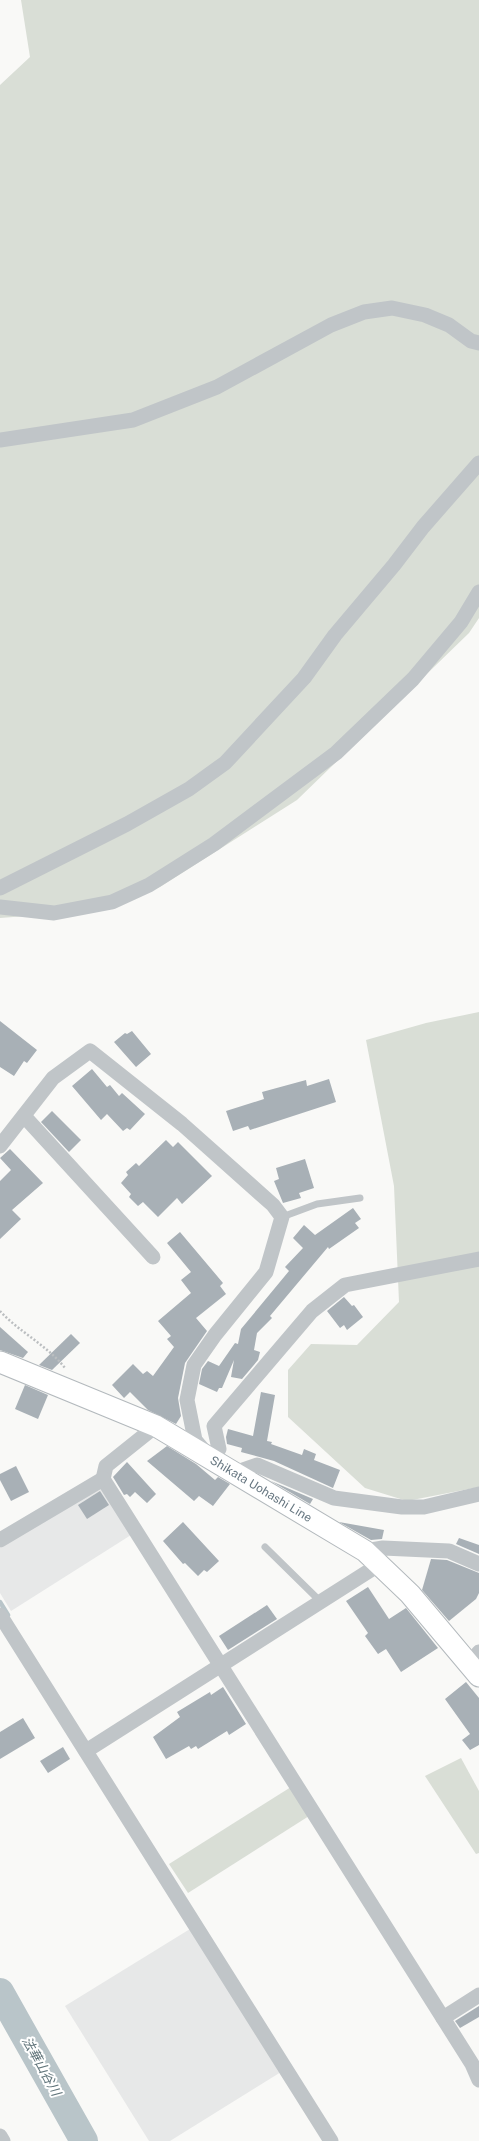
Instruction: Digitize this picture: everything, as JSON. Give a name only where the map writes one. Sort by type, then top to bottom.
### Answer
[{"type":"main road","name":"Shikata Uohashi Line","points":[[0,1362],[79,1393],[156,1426],[372,1557],[410,1594],[476,1664]]},
{"type":"street","points":[[0,440],[133,420],[217,387],[331,325],[364,312],[392,308],[425,315],[449,325],[471,341],[479,342]]},
{"type":"street","points":[[0,888],[133,820],[189,789],[225,763],[304,678],[335,635],[394,565],[423,527],[479,463]]},
{"type":"street","points":[[0,907],[54,913],[112,902],[149,885],[214,844],[336,753],[413,679],[461,622],[479,592]]},
{"type":"street","points":[[0,1146],[53,1078],[90,1051],[182,1124],[273,1205],[282,1217],[266,1272],[215,1335],[194,1365],[187,1400],[195,1440],[212,1460],[219,1449],[214,1426],[312,1311],[345,1285],[479,1259]]},
{"type":"street","points":[[24,1116],[153,1256]]},
{"type":"street","points":[[156,1426],[106,1466],[103,1479],[472,2064],[479,2080]]},
{"type":"street","points":[[234,1473],[257,1465],[334,1498],[402,1507],[424,1507],[477,1495]]},
{"type":"street","points":[[0,1540],[103,1479]]},
{"type":"street","points":[[86,1751],[321,1602],[383,1548],[449,1551],[479,1564]]},
{"type":"street","points":[[0,1616],[331,2141]]},
{"type":"street","points":[[443,2018],[479,1995]]},
{"type":"street","points":[[0,2136],[3,2141]]},
{"type":"lane","points":[[282,1217],[317,1204],[360,1198]]},
{"type":"lane","points":[[265,1547],[321,1602]]},
{"type":"path","points":[[0,1311],[10,1322],[60,1362],[79,1393]]},
{"type":"shaded area","points":[[21,0],[479,0],[479,618],[469,633],[297,800],[160,887],[106,910],[0,918],[0,85],[30,57]]},
{"type":"shaded area","points":[[479,1012],[479,1487],[407,1501],[365,1488],[288,1417],[288,1370],[311,1344],[357,1345],[399,1302],[394,1186],[366,1040],[426,1023]]},
{"type":"shaded area","points":[[97,1488],[103,1489],[131,1535],[11,1611],[0,1593],[0,1548]]},
{"type":"shaded area","points":[[461,1758],[479,1791],[479,1853],[476,1854],[425,1776]]},
{"type":"shaded area","points":[[291,1787],[309,1816],[188,1893],[169,1864]]},
{"type":"shaded area","points":[[190,1929],[281,2072],[170,2141],[149,2141],[65,2006]]},
{"type":"building","points":[[0,1021],[37,1050],[27,1063],[24,1061],[14,1076],[0,1067]]},
{"type":"building","points":[[132,1031],[151,1054],[136,1067],[114,1042],[125,1033],[127,1034]]},
{"type":"building","points":[[92,1069],[107,1087],[110,1085],[119,1096],[122,1093],[145,1114],[130,1130],[127,1128],[123,1131],[107,1114],[101,1120],[72,1086]]},
{"type":"building","points":[[329,1079],[336,1102],[250,1130],[248,1126],[233,1131],[226,1111],[264,1099],[262,1092],[306,1080],[307,1086]]},
{"type":"building","points":[[52,1111],[81,1140],[69,1152],[41,1122]]},
{"type":"building","points":[[166,1140],[173,1147],[178,1142],[212,1176],[182,1204],[177,1198],[158,1217],[143,1202],[138,1206],[129,1197],[131,1194],[121,1183],[128,1175],[126,1172],[136,1163],[139,1166]]},
{"type":"building","points":[[10,1149],[43,1183],[12,1210],[21,1219],[0,1239],[0,1181],[11,1170],[0,1158]]},
{"type":"building","points":[[305,1159],[314,1188],[299,1193],[301,1198],[283,1203],[274,1181],[279,1179],[276,1168]]},
{"type":"building","points":[[353,1208],[361,1219],[355,1223],[359,1228],[329,1249],[328,1247],[270,1316],[272,1318],[257,1333],[254,1350],[260,1352],[258,1360],[242,1379],[231,1377],[234,1360],[222,1388],[219,1388],[217,1392],[199,1384],[202,1369],[208,1361],[219,1366],[235,1343],[238,1344],[241,1329],[289,1271],[285,1267],[303,1248],[293,1238],[304,1225],[315,1235]]},
{"type":"building","points":[[180,1232],[223,1283],[220,1286],[226,1294],[196,1318],[207,1331],[185,1363],[178,1398],[181,1416],[176,1424],[148,1410],[130,1392],[124,1398],[112,1385],[133,1364],[143,1374],[147,1371],[153,1376],[174,1347],[167,1339],[171,1336],[158,1321],[191,1293],[181,1280],[191,1272],[167,1243]]},
{"type":"building","points":[[344,1297],[352,1306],[354,1305],[363,1317],[347,1330],[344,1325],[340,1328],[327,1311]]},
{"type":"building","points":[[0,1327],[28,1352],[23,1358],[0,1350]]},
{"type":"building","points":[[71,1334],[80,1343],[52,1370],[39,1365]]},
{"type":"building","points":[[25,1385],[48,1395],[38,1419],[15,1409]]},
{"type":"building","points":[[261,1392],[275,1395],[267,1441],[272,1442],[271,1444],[302,1455],[304,1449],[316,1454],[314,1460],[340,1470],[333,1488],[274,1461],[241,1452],[242,1448],[227,1444],[226,1437],[228,1429],[253,1436]]},
{"type":"building","points":[[167,1446],[196,1464],[215,1480],[218,1477],[230,1484],[213,1506],[199,1496],[194,1501],[147,1461]]},
{"type":"building","points":[[127,1462],[156,1494],[147,1503],[135,1492],[130,1497],[127,1494],[124,1495],[113,1477]]},
{"type":"building","points":[[16,1466],[29,1492],[11,1501],[0,1480],[0,1474]]},
{"type":"building","points":[[271,1481],[313,1499],[310,1504]]},
{"type":"building","points":[[100,1491],[109,1505],[87,1519],[78,1505]]},
{"type":"building","points":[[183,1522],[219,1561],[207,1572],[204,1570],[198,1576],[185,1563],[183,1564],[163,1541]]},
{"type":"building","points":[[339,1522],[384,1530],[382,1539],[371,1540]]},
{"type":"building","points":[[459,1538],[479,1545],[479,1554],[456,1544]]},
{"type":"building","points":[[431,1559],[447,1560],[479,1573],[479,1593],[476,1599],[449,1621],[422,1590]]},
{"type":"building","points":[[368,1587],[389,1619],[406,1608],[438,1648],[401,1672],[386,1649],[378,1654],[365,1636],[368,1633],[346,1601]]},
{"type":"building","points":[[267,1605],[277,1619],[228,1650],[219,1636]]},
{"type":"building","points":[[466,1682],[479,1698],[479,1745],[470,1750],[462,1740],[470,1734],[445,1699]]},
{"type":"building","points":[[223,1687],[246,1724],[229,1735],[227,1731],[198,1749],[196,1746],[191,1749],[189,1746],[166,1759],[153,1737],[180,1717],[177,1712],[210,1692],[211,1695]]},
{"type":"building","points":[[23,1718],[35,1738],[0,1759],[0,1732]]},
{"type":"building","points":[[63,1747],[70,1759],[48,1773],[40,1761]]},
{"type":"building","points":[[479,2006],[479,2017],[460,2028],[455,2021]]},
{"type":"waterway","points":[[0,1602],[8,1615]]},
{"type":"waterway","name":"法華山谷川","points":[[0,1992],[84,2141]]}]
